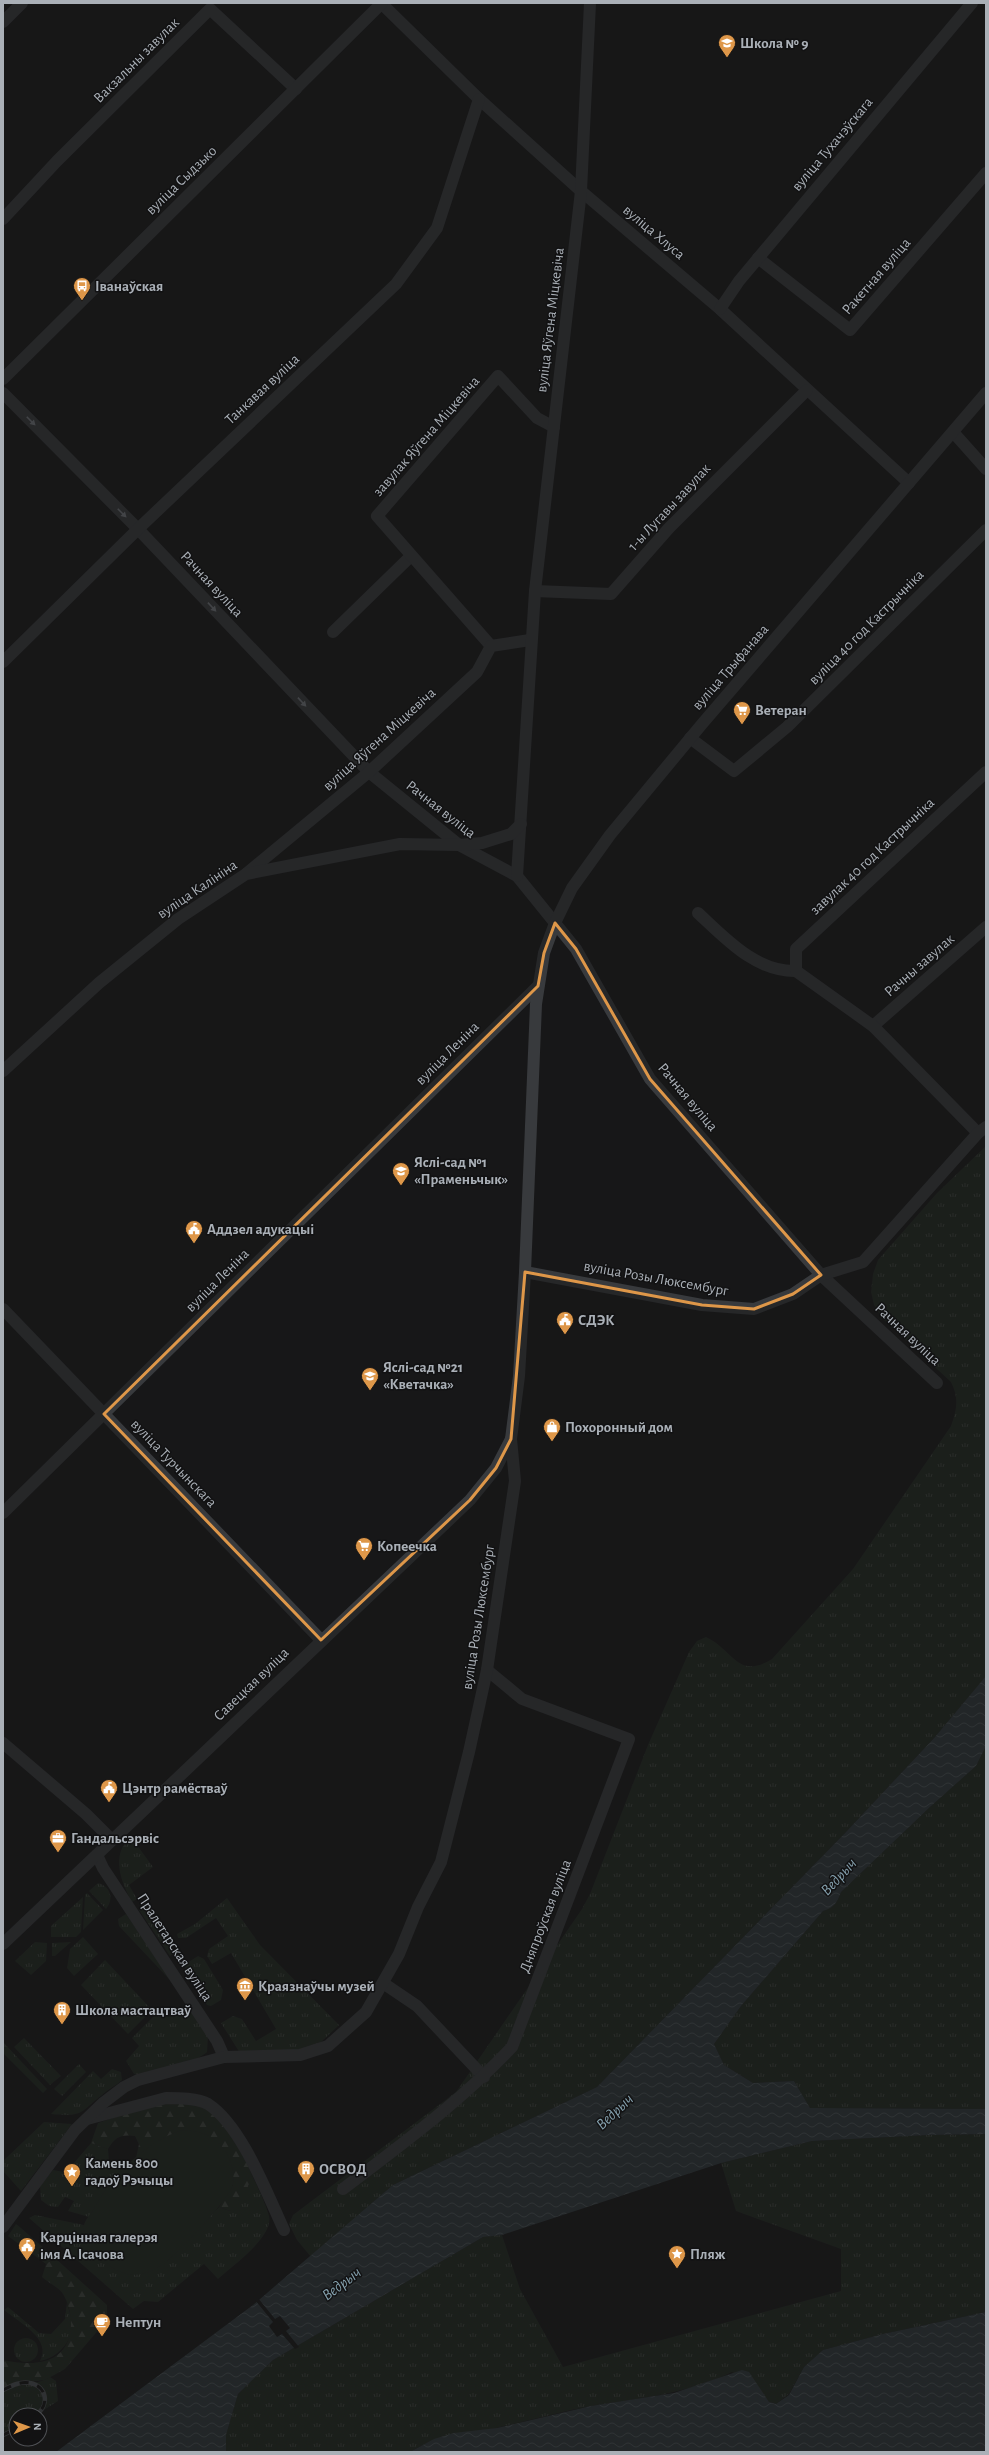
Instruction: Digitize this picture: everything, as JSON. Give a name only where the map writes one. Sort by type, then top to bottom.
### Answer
[{"type":"street","points":[[3,22],[22,3]]},
{"type":"street","name":"вуліца Хлуса","points":[[381,3],[479,99],[581,191],[720,310],[909,483]]},
{"type":"street","name":"вуліца Сыдзько","points":[[3,379],[381,3]]},
{"type":"street","name":"вуліца Яўгена Міцкевіча","points":[[517,876],[530,640],[581,191],[590,3]]},
{"type":"street","name":"вуліца Тухачэўскага","points":[[720,310],[758,258],[972,3]]},
{"type":"street","name":"Вакзальны завулак","points":[[3,219],[68,150],[210,9],[296,89]]},
{"type":"street","name":"Танкавая вуліца","points":[[3,662],[138,529],[396,284],[436,228],[479,99]]},
{"type":"street","name":"Ракетная вуліца","points":[[758,258],[850,330],[986,173]]},
{"type":"street","name":"завулак Яўгена Міцкевіча","points":[[491,646],[377,516],[498,376],[536,418],[554,427]]},
{"type":"street","name":"1-ы Лугавы завулак","points":[[535,591],[611,594],[669,528],[807,390]]},
{"type":"street","name":"Рачная вуліца","points":[[3,393],[138,529],[369,772],[459,845],[517,876],[576,949],[650,1079],[821,1275],[937,1383]]},
{"type":"street","name":"вуліца Трыфанава","points":[[538,986],[544,953],[555,923],[572,888],[610,835],[690,738],[986,393]]},
{"type":"street","points":[[953,432],[986,469]]},
{"type":"street","name":"вуліца 40 год Кастрычніка","points":[[690,738],[734,771],[787,727],[986,530]]},
{"type":"street","points":[[333,632],[411,556]]},
{"type":"street","points":[[491,646],[530,640]]},
{"type":"street","name":"вуліца Яўгена Міцкевіча","points":[[246,874],[369,772],[477,672],[491,646]]},
{"type":"street","name":"завулак 40 год Кастрычніка","points":[[796,971],[796,949],[986,772]]},
{"type":"street","name":"вуліца Калініна","points":[[3,1071],[99,983],[172,924],[246,874],[400,844],[459,845],[482,843],[511,834],[521,824]]},
{"type":"street","points":[[698,913],[755,961],[780,971],[796,971],[873,1026],[982,1130],[864,1262],[821,1275]]},
{"type":"street","name":"Рачны завулак","points":[[873,1026],[986,927]]},
{"type":"street","name":"вуліца Розы Люксембург","points":[[3,2228],[44,2170],[86,2119],[103,2102],[124,2087],[138,2080],[224,2057],[300,2055],[328,2046],[366,2012],[399,1954],[418,1907],[441,1862],[470,1752],[487,1670],[515,1481],[511,1439],[518,1376],[525,1272],[538,986]]},
{"type":"street","name":"вуліца Леніна","points":[[3,1513],[538,986]]},
{"type":"street","name":"вуліца Розы Люксембург","points":[[525,1272],[702,1305],[754,1309],[793,1294],[821,1275]]},
{"type":"street","name":"вуліца Турчынскага","points":[[3,1309],[321,1640]]},
{"type":"street","name":"Савецкая вуліца","points":[[3,1944],[321,1640],[470,1500],[496,1468],[511,1439]]},
{"type":"street","name":"Дняпроўская вуліца","points":[[343,2189],[446,2110],[484,2077],[512,2047],[629,1739],[522,1699],[487,1670]]},
{"type":"street","points":[[3,1743],[86,1814],[112,1840]]},
{"type":"street","name":"Пралетарская вуліца","points":[[97,1855],[103,1868],[217,2041],[224,2057]]},
{"type":"street","points":[[382,1983],[417,2006],[484,2077]]},
{"type":"street","points":[[86,2119],[166,2098],[179,2098],[207,2104],[218,2113],[245,2148],[284,2230]]},
{"type":"highlighted area","points":[[555,923],[576,949],[650,1079],[821,1275],[793,1294],[754,1309],[702,1305],[525,1272],[511,1439],[496,1468],[470,1500],[321,1640],[104,1414],[538,986],[544,953]]},
{"type":"green space","points":[[986,1146],[986,1676],[935,1737],[846,1832],[597,2087],[393,2185],[311,2257],[297,2240],[289,2224],[293,2215],[456,2092],[582,1909],[590,1894],[648,1745],[689,1652],[697,1641],[706,1637],[743,1665],[760,1665],[772,1659],[853,1569],[951,1426],[955,1414],[956,1398],[951,1382],[883,1319],[874,1305],[871,1292],[873,1274],[878,1260],[937,1193]]},
{"type":"green space","points":[[986,1746],[986,2109],[810,2108],[794,2081],[753,2083],[724,2065],[714,2044],[741,2006],[823,1911],[835,1904],[841,1892],[930,1807],[976,1766]]},
{"type":"green space","points":[[131,1837],[153,1867],[129,1885],[137,1899],[132,1902],[121,1877],[119,1860],[125,1844]]},
{"type":"green space","points":[[98,1883],[106,1887],[110,1894],[110,1901],[106,1909],[89,1891]]},
{"type":"green space","points":[[87,1893],[103,1910],[83,1930],[85,1895]]},
{"type":"green space","points":[[83,1897],[81,1932],[76,1937],[51,1937],[51,1926]]},
{"type":"green space","points":[[227,1898],[260,1945],[339,2025],[319,2044],[301,2050],[240,2053],[221,2023],[233,2016],[242,2019],[256,2041],[276,2029],[231,1953],[212,1964],[207,1956],[209,1949],[228,1936],[216,1918],[186,1938],[178,1938],[177,1934],[195,1924]]},
{"type":"green space","points":[[143,1906],[175,1952],[170,1956],[139,1910]]},
{"type":"green space","points":[[126,1914],[170,1978],[169,1979],[119,1926],[118,1919]]},
{"type":"green space","points":[[83,1937],[98,1954],[74,1976],[67,1968],[70,1949]]},
{"type":"green space","points":[[35,1942],[47,1943],[46,1961],[31,1975],[15,1961]]},
{"type":"green space","points":[[71,1942],[55,1956],[52,1956],[52,1943]]},
{"type":"green space","points":[[198,1956],[204,1959],[223,1990],[221,2000],[211,2006],[207,2005],[185,1969],[187,1963]]},
{"type":"green space","points":[[105,1960],[152,2010],[128,2034],[81,1985]]},
{"type":"green space","points":[[190,2008],[208,2037],[207,2052],[202,2056],[172,2068],[150,2073],[134,2074],[126,2061],[139,2046],[132,2038],[156,2014],[164,2014]]},
{"type":"green space","points":[[24,2038],[61,2076],[50,2085],[14,2047]]},
{"type":"green space","points":[[3,2042],[47,2089],[43,2093],[3,2053]]},
{"type":"green space","points":[[79,2064],[86,2072],[62,2096],[54,2089]]},
{"type":"green space","points":[[112,2069],[121,2072],[122,2080],[84,2110],[70,2115],[51,2114],[93,2071],[101,2079]]},
{"type":"green space","points":[[160,2102],[206,2106],[238,2146],[252,2175],[242,2202],[230,2211],[219,2207],[233,2185],[136,2158],[139,2144],[135,2136],[119,2137],[108,2149],[91,2143],[98,2123]]},
{"type":"green space","points":[[44,2122],[72,2124],[21,2191],[3,2171],[3,2161]]},
{"type":"green space","points":[[182,2130],[208,2135],[225,2151],[229,2158],[234,2177],[230,2191],[224,2201],[204,2224],[182,2248],[166,2262],[149,2272],[137,2275],[126,2274],[112,2268],[97,2254],[87,2240],[84,2230],[85,2221],[108,2186],[118,2174],[154,2143]]},
{"type":"green space","points":[[986,2134],[986,2312],[883,2334],[823,2350],[804,2367],[789,2394],[776,2404],[769,2402],[759,2390],[732,2372],[681,2390],[645,2398],[579,2408],[496,2428],[442,2438],[410,2452],[226,2452],[226,2435],[238,2394],[273,2360],[483,2237],[502,2235],[520,2289],[563,2367],[841,2291],[841,2249],[736,2211],[721,2163],[812,2141],[928,2135]]},
{"type":"green space","points":[[91,2143],[108,2149],[109,2161],[115,2166],[126,2167],[109,2185],[89,2217],[68,2211],[74,2201],[65,2197],[58,2207],[49,2206],[41,2200],[40,2186],[53,2170],[64,2172],[68,2170]]},
{"type":"green space","points":[[252,2175],[269,2216],[269,2224],[259,2242],[242,2259],[218,2279],[204,2264],[158,2302],[144,2301],[133,2309],[29,2218],[35,2215],[84,2225],[88,2241],[106,2262],[167,2261],[219,2207],[230,2211]]},
{"type":"green space","points":[[16,2224],[55,2258],[46,2264],[8,2236]]},
{"type":"green space","points":[[55,2258],[107,2305],[107,2320],[65,2369],[45,2380],[15,2384],[3,2390],[3,2360],[37,2363],[48,2360],[57,2355],[64,2348],[68,2340],[71,2321],[67,2302],[63,2294],[57,2288],[42,2277],[46,2264]]},
{"type":"green space","points":[[67,2302],[72,2321],[70,2337],[58,2353],[40,2361],[43,2353],[42,2346],[38,2339],[26,2326],[4,2310],[8,2307],[39,2333],[51,2334],[65,2319]]},
{"type":"green space","points":[[26,2338],[34,2342],[38,2350],[34,2358],[26,2362],[18,2358],[14,2350],[18,2342]]},
{"type":"green space","points":[[50,2377],[56,2381],[58,2401],[48,2407],[8,2407],[8,2431],[3,2434],[3,2390],[16,2385],[45,2380]]},
{"type":"water","name":"Ведрыч","points":[[986,1676],[986,1746],[976,1766],[930,1807],[841,1892],[832,1907],[823,1911],[741,2006],[714,2044],[724,2065],[753,2083],[794,2081],[810,2108],[986,2109],[986,2134],[928,2135],[812,2141],[721,2163],[502,2235],[483,2237],[273,2360],[238,2394],[226,2435],[226,2452],[56,2452],[253,2305],[393,2185],[597,2087],[846,1832],[935,1737]]},
{"type":"water","points":[[986,2312],[986,2452],[410,2452],[434,2439],[454,2433],[497,2428],[591,2406],[674,2393],[742,2370],[749,2372],[769,2402],[776,2404],[789,2395],[804,2367],[823,2350],[883,2334]]},
{"type":"pier","points":[[258,2298],[275,2319],[280,2316],[290,2328],[286,2331],[299,2347],[295,2349],[282,2334],[277,2337],[269,2326],[273,2322],[255,2300]]},
{"type":"railway","points":[[3,2390],[16,2384],[30,2383],[36,2385],[45,2396],[42,2407]]},
{"type":"railway","points":[[3,2435],[8,2433]]},
{"type":"place","name":"Школа № 9","points":[[727,58]]},
{"type":"place","name":"Іванаўская","points":[[82,301]]},
{"type":"place","name":"Ветеран","points":[[742,725]]},
{"type":"place","name":"Яслі-сад №1 «Праменьчык»","points":[[401,1186]]},
{"type":"place","name":"Аддзел адукацыі","points":[[194,1244]]},
{"type":"place","name":"СДЭК","points":[[565,1335]]},
{"type":"place","name":"Яслі-сад №21 «Кветачка»","points":[[370,1391]]},
{"type":"place","name":"Похоронный дом","points":[[552,1442]]},
{"type":"place","name":"Копеечка","points":[[364,1561]]},
{"type":"place","name":"Цэнтр рамёстваў","points":[[109,1803]]},
{"type":"place","name":"Гандальсэрвіс","points":[[58,1853]]},
{"type":"place","name":"Краязнаўчы музей","points":[[245,2001]]},
{"type":"place","name":"Школа мастацтваў","points":[[62,2025]]},
{"type":"place","name":"ОСВОД","points":[[306,2184]]},
{"type":"place","name":"Камень 800 гадоў Рэчыцы","points":[[72,2187]]},
{"type":"place","name":"Карцінная галерэя імя А. Ісачова","points":[[27,2261]]},
{"type":"place","name":"Пляж","points":[[677,2269]]},
{"type":"place","name":"Нептун","points":[[102,2337]]}]
